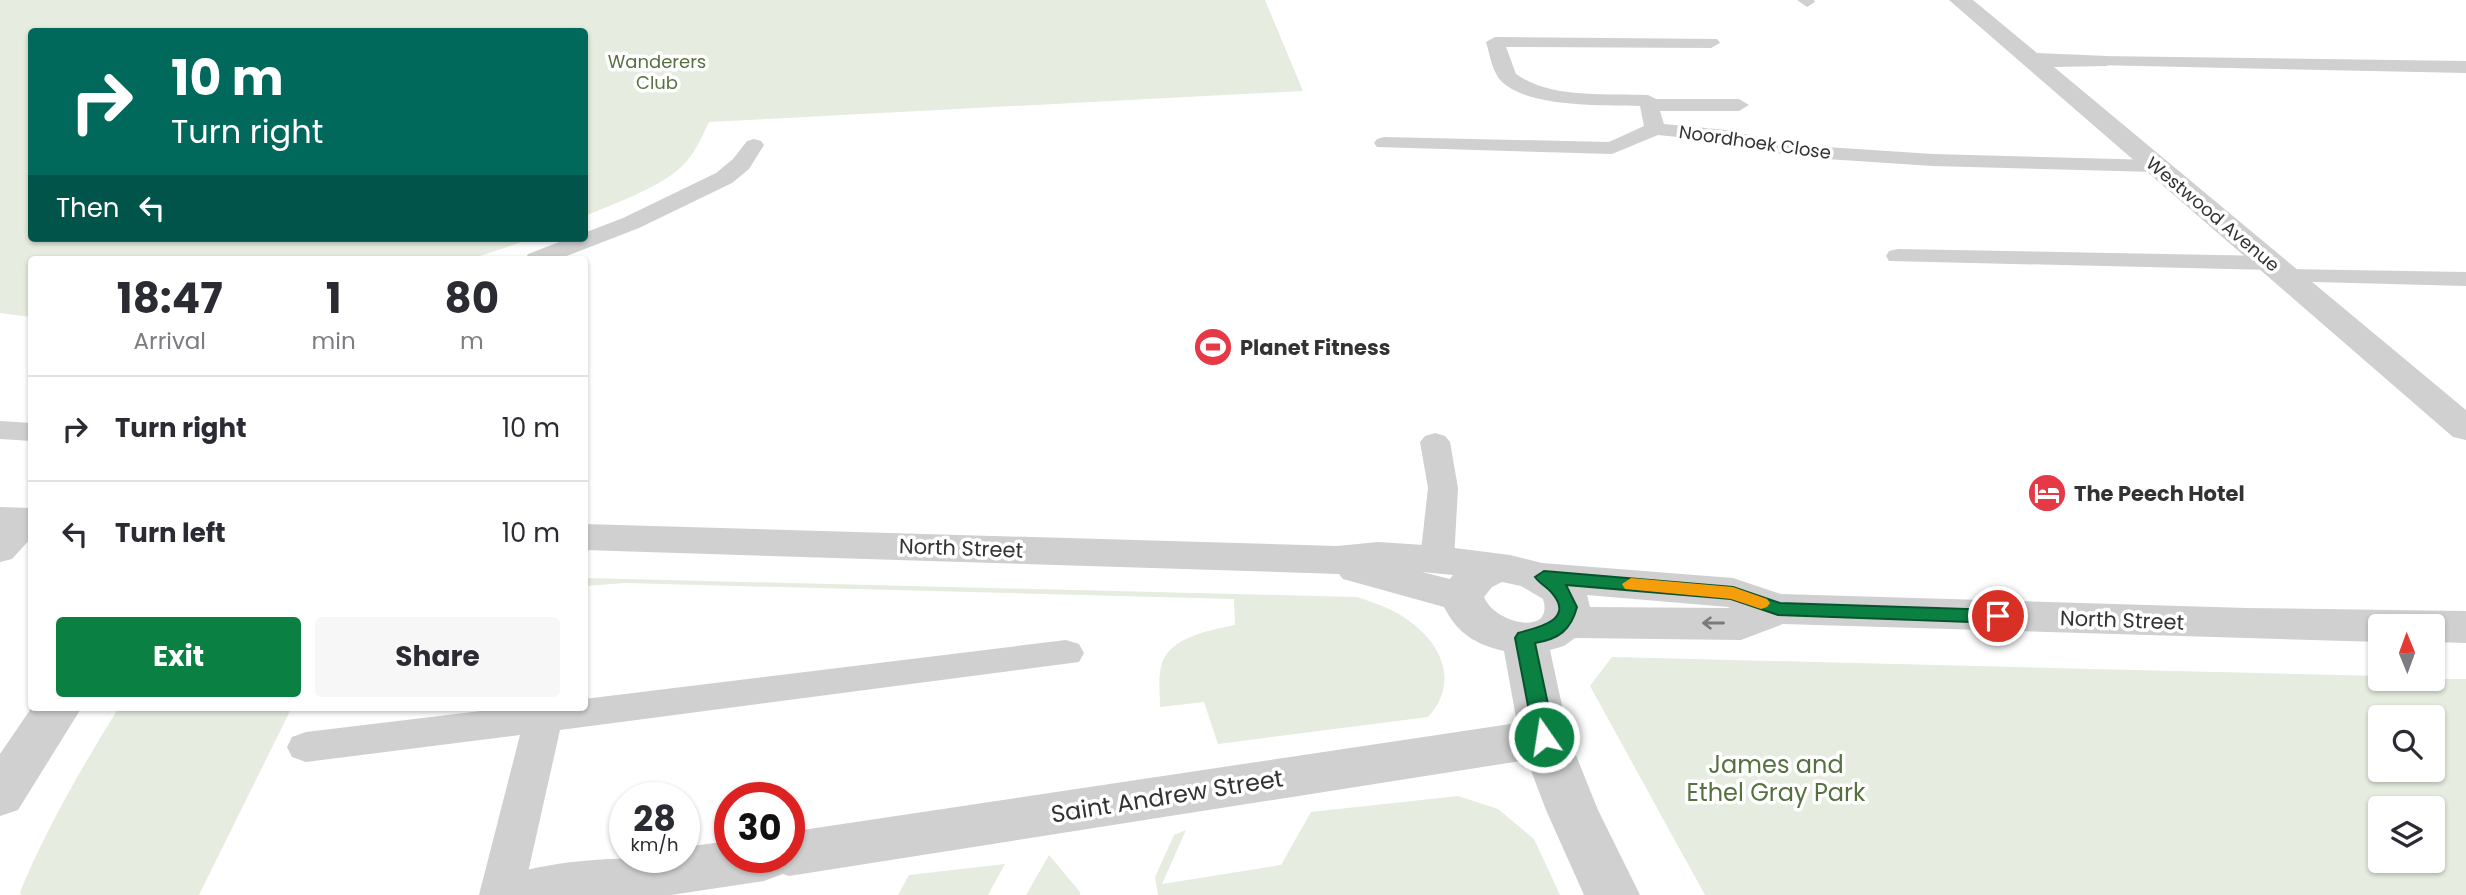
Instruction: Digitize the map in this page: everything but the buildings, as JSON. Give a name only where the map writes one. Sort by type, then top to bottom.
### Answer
[{"type":"street","name":"Westwood Avenue","points":[[1960,0],[2466,429]]},
{"type":"street","points":[[2030,60],[2099,61]]},
{"type":"street","name":"North Street","points":[[588,537],[1337,560],[1364,555],[1437,559],[1500,568]]},
{"type":"street","name":"North Street","points":[[1337,560],[1383,577],[1462,597]]},
{"type":"street","points":[[1500,568],[1523,569],[1544,577],[1561,591],[1568,607],[1544,630],[1502,635],[1480,625],[1467,612],[1462,597],[1468,583],[1480,573],[1500,568]]},
{"type":"street","name":"North Street","points":[[1544,577],[1733,593],[1778,609],[2232,624],[2466,627]]},
{"type":"street","name":"North Street","points":[[1544,630],[1741,624],[1778,609]]},
{"type":"street","points":[[1544,630],[1544,737],[1572,810],[1612,895]]},
{"type":"street","points":[[0,795],[55,711]]},
{"type":"street","name":"Saint Andrew Street","points":[[805,852],[1544,737]]},
{"type":"street","points":[[520,895],[714,866]]},
{"type":"lane","points":[[1711,43],[1495,42],[1506,76],[1518,86],[1554,95],[1648,101],[1649,105],[1739,105]]},
{"type":"lane","points":[[2099,61],[2466,67]]},
{"type":"lane","name":"Noordhoek Close","points":[[1649,105],[1655,129],[1726,136],[1796,151],[1933,160],[2155,166]]},
{"type":"lane","points":[[1384,143],[1612,148],[1655,129]]},
{"type":"lane","points":[[588,239],[631,223],[724,178],[741,164],[754,145]]},
{"type":"lane","points":[[545,256],[581,242]]},
{"type":"lane","points":[[1898,256],[2279,269],[2466,279]]},
{"type":"lane","points":[[0,430],[28,432]]},
{"type":"lane","points":[[1435,442],[1443,488],[1437,559]]},
{"type":"lane","points":[[0,551],[20,520]]},
{"type":"lane","points":[[588,707],[1066,653]]},
{"type":"lane","points":[[306,747],[545,712],[501,895]]},
{"type":"green space","name":"Wanderers Club","points":[[0,0],[1265,0],[1303,91],[709,122],[694,152],[678,170],[639,193],[588,215],[588,28],[28,28],[28,242],[522,242],[480,256],[28,256],[28,317],[0,313]]},
{"type":"green space","points":[[588,578],[1357,597],[1389,609],[1419,628],[1439,655],[1444,670],[1444,685],[1439,701],[1428,717],[1218,744],[1204,702],[1160,707],[1160,672],[1165,657],[1181,642],[1235,625],[1234,599],[625,583],[588,586]]},
{"type":"green space","name":"James and Ethel Gray Park","points":[[1612,657],[2368,676],[2368,691],[2445,691],[2445,679],[2466,679],[2466,895],[1705,895],[1590,686]]},
{"type":"green space","points":[[117,711],[290,711],[199,895],[21,895],[30,868]]},
{"type":"green space","points":[[1458,796],[1498,809],[1534,839],[1560,895],[1158,895],[1155,877],[1174,835],[1186,830],[1162,884],[1281,865],[1311,812]]},
{"type":"green space","points":[[1049,855],[1080,892],[1080,895],[1026,895]]},
{"type":"green space","points":[[1005,864],[988,895],[898,895],[909,875]]},
{"type":"slow traffic","points":[[1631,584],[1733,593],[1761,603]]},
{"type":"place","name":"Planet Fitness","points":[[1213,347]]},
{"type":"place","name":"The Peech Hotel","points":[[2047,493]]},
{"type":"route","points":[[1544,737],[1524,638],[1548,634],[1564,622],[1568,607],[1561,591],[1544,577],[1733,593],[1778,609],[1998,616]]}]
